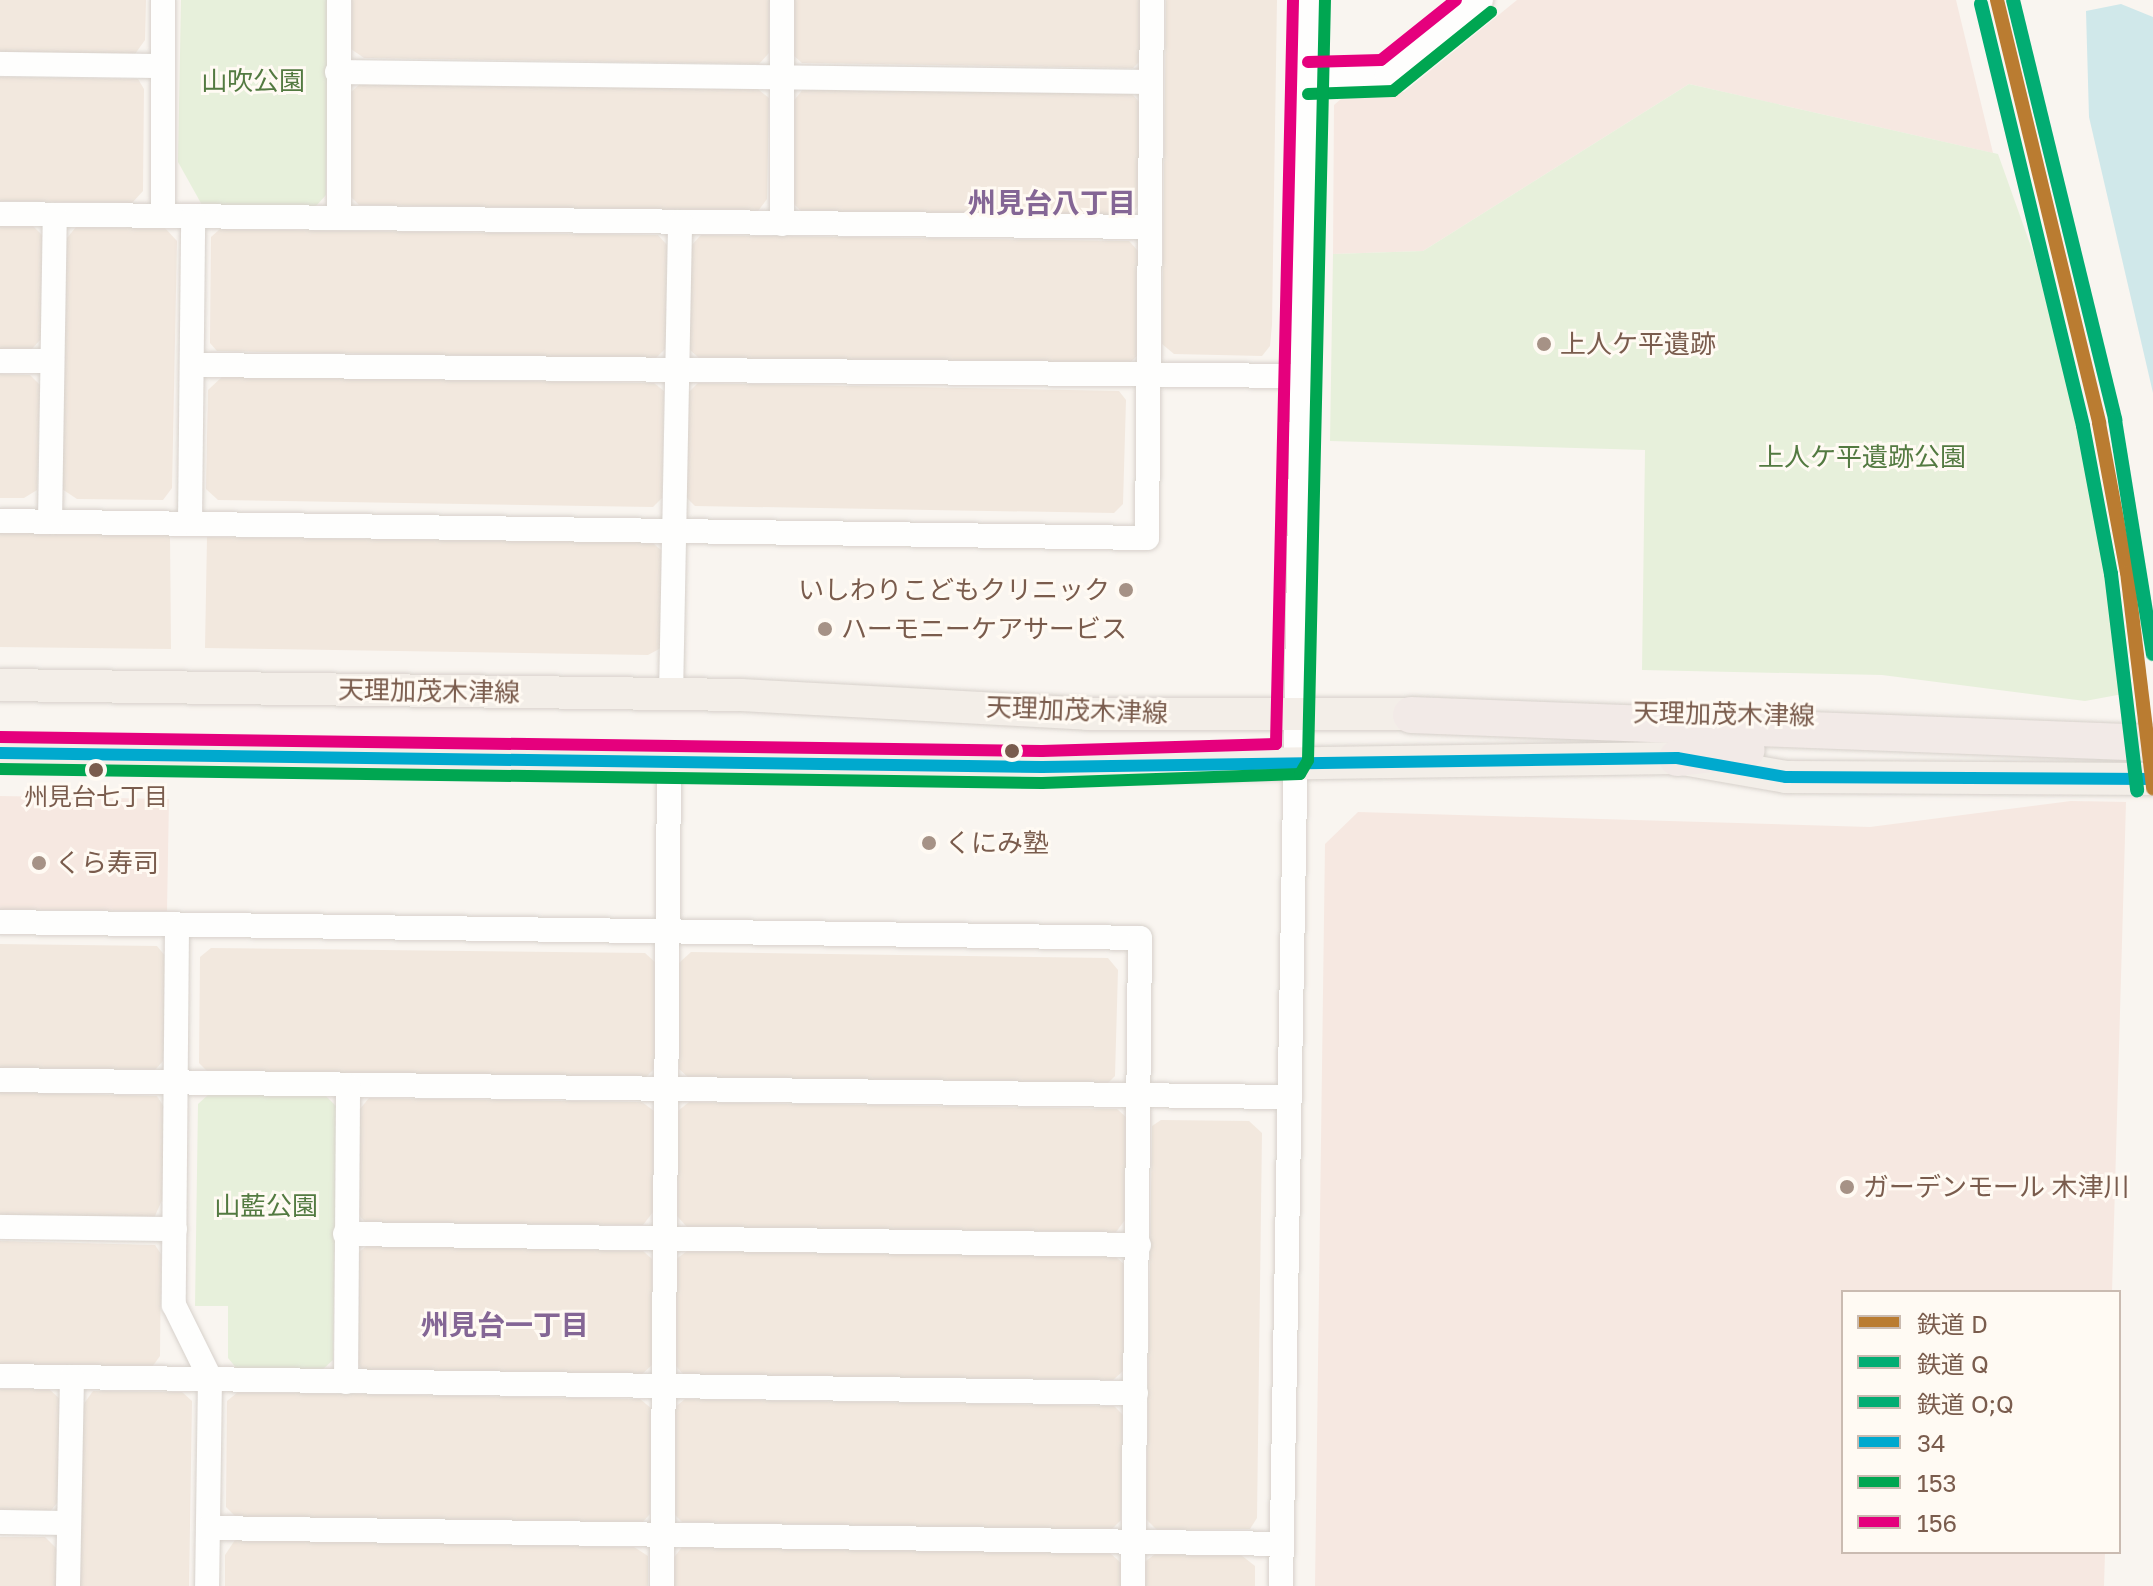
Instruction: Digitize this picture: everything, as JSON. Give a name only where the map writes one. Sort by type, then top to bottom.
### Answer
[{"type":"highway","points":[[1411,715],[2087,750],[2153,757]]},
{"type":"highway","points":[[1677,758],[1722,749],[2087,750],[2153,743]]},
{"type":"main road","name":"天理加茂木津線","points":[[0,685],[901,700],[1087,714],[1411,715]]},
{"type":"main road","points":[[2087,750],[2153,728]]},
{"type":"main road","points":[[2087,750],[2153,779]]},
{"type":"main road","name":"天理加茂木津線","points":[[0,753],[1042,767],[1292,760],[1677,758]]},
{"type":"street","points":[[163,0],[163,215]]},
{"type":"street","points":[[339,0],[339,217]]},
{"type":"street","points":[[782,0],[782,224]]},
{"type":"street","points":[[0,521],[1147,538],[1152,0]]},
{"type":"street","points":[[1281,1586],[1292,760],[1309,0]]},
{"type":"street","points":[[1308,78],[1387,76],[1481,0]]},
{"type":"street","points":[[0,64],[163,66]]},
{"type":"street","points":[[337,72],[1151,82]]},
{"type":"street","points":[[0,214],[1150,227]]},
{"type":"street","points":[[50,522],[55,215]]},
{"type":"street","points":[[190,522],[193,216]]},
{"type":"street","points":[[671,696],[680,222]]},
{"type":"street","points":[[0,361],[52,361]]},
{"type":"street","points":[[193,365],[1302,376]]},
{"type":"street","points":[[662,1586],[669,761]]},
{"type":"street","points":[[0,922],[177,927],[1140,938],[1133,1586]]},
{"type":"street","points":[[177,927],[174,1305],[210,1378],[207,1586]]},
{"type":"street","points":[[0,1080],[1140,1098],[1289,1097]]},
{"type":"street","points":[[346,1382],[348,1086]]},
{"type":"street","points":[[0,1227],[175,1229]]},
{"type":"street","points":[[345,1234],[1139,1245]]},
{"type":"street","points":[[0,1376],[664,1383],[1136,1393]]},
{"type":"street","points":[[68,1586],[72,1377]]},
{"type":"street","points":[[0,1522],[69,1523]]},
{"type":"street","points":[[208,1528],[1282,1544]]},
{"type":"shaded area","points":[[0,0],[146,0],[145,40],[135,54],[0,53]]},
{"type":"shaded area","points":[[352,0],[770,0],[769,53],[759,64],[364,58],[351,49]]},
{"type":"shaded area","points":[[794,0],[1143,0],[1141,60],[1133,68],[802,63],[793,55]]},
{"type":"shaded area","points":[[1166,0],[1277,0],[1272,325],[1270,346],[1262,356],[1174,354],[1162,344]]},
{"type":"shaded area","points":[[1517,0],[1956,0],[1993,153],[1689,84],[1423,251],[1333,254],[1334,105],[1349,92],[1404,92]]},
{"type":"shaded area","points":[[0,77],[138,79],[144,89],[143,191],[132,203],[0,201]]},
{"type":"shaded area","points":[[362,82],[755,87],[769,98],[767,199],[758,211],[359,205],[349,195],[350,93]]},
{"type":"shaded area","points":[[804,88],[1132,94],[1141,104],[1139,204],[1131,216],[802,212],[792,202],[792,103]]},
{"type":"shaded area","points":[[0,225],[33,226],[42,235],[41,339],[31,350],[0,349]]},
{"type":"shaded area","points":[[76,227],[165,228],[177,241],[172,488],[163,500],[77,499],[62,489],[67,238]]},
{"type":"shaded area","points":[[220,229],[658,235],[667,245],[666,348],[655,359],[217,351],[210,343],[211,237]]},
{"type":"shaded area","points":[[701,235],[1129,241],[1139,252],[1138,355],[1129,364],[700,359],[689,349],[691,246]]},
{"type":"shaded area","points":[[0,374],[30,375],[40,385],[37,490],[24,498],[0,498]]},
{"type":"shaded area","points":[[223,376],[654,383],[664,391],[662,498],[653,507],[218,500],[206,489],[208,390]]},
{"type":"shaded area","points":[[698,383],[1119,391],[1126,400],[1123,504],[1114,513],[695,506],[686,497],[687,394]]},
{"type":"shaded area","points":[[0,532],[170,534],[171,649],[0,647]]},
{"type":"shaded area","points":[[207,537],[652,542],[663,552],[661,648],[648,655],[205,648]]},
{"type":"shaded area","points":[[0,796],[169,799],[167,911],[0,910]]},
{"type":"shaded area","points":[[2071,801],[2126,802],[2112,1290],[1841,1290],[1841,1554],[2105,1554],[2104,1586],[1315,1586],[1325,844],[1358,812],[1870,827]]},
{"type":"shaded area","points":[[0,944],[157,946],[166,957],[163,1061],[155,1070],[0,1068]]},
{"type":"shaded area","points":[[211,948],[645,953],[656,963],[655,1068],[645,1078],[207,1071],[199,1063],[200,957]]},
{"type":"shaded area","points":[[691,952],[1108,958],[1118,970],[1115,1076],[1107,1084],[689,1078],[679,1069],[679,963]]},
{"type":"shaded area","points":[[0,1092],[157,1096],[164,1107],[163,1198],[154,1218],[0,1216]]},
{"type":"shaded area","points":[[369,1098],[642,1102],[654,1111],[653,1212],[643,1225],[366,1223],[356,1212],[360,1109]]},
{"type":"shaded area","points":[[689,1102],[1117,1109],[1127,1118],[1125,1220],[1116,1232],[688,1228],[677,1216],[678,1111]]},
{"type":"shaded area","points":[[1161,1120],[1249,1121],[1262,1133],[1257,1518],[1250,1529],[1157,1530],[1146,1519],[1152,1126]]},
{"type":"shaded area","points":[[0,1241],[155,1245],[161,1254],[160,1356],[152,1367],[0,1365]]},
{"type":"shaded area","points":[[368,1245],[643,1251],[652,1259],[652,1365],[640,1376],[364,1371],[355,1361],[355,1255]]},
{"type":"shaded area","points":[[687,1251],[1116,1257],[1126,1266],[1123,1371],[1113,1380],[685,1376],[675,1365],[675,1260]]},
{"type":"shaded area","points":[[0,1389],[49,1389],[60,1399],[57,1503],[48,1514],[0,1513]]},
{"type":"shaded area","points":[[93,1391],[182,1392],[192,1401],[189,1586],[80,1586],[83,1405]]},
{"type":"shaded area","points":[[238,1392],[640,1399],[652,1409],[650,1514],[641,1524],[236,1517],[226,1507],[227,1401]]},
{"type":"shaded area","points":[[685,1399],[1114,1406],[1123,1415],[1121,1520],[1112,1529],[1097,1530],[682,1522],[673,1513],[674,1408]]},
{"type":"shaded area","points":[[0,1537],[45,1537],[57,1549],[56,1586],[0,1586]]},
{"type":"shaded area","points":[[235,1540],[634,1547],[648,1556],[648,1586],[225,1586],[225,1555]]},
{"type":"shaded area","points":[[682,1547],[1110,1553],[1121,1563],[1121,1586],[672,1586],[672,1560]]},
{"type":"shaded area","points":[[1155,1554],[1241,1555],[1255,1566],[1255,1586],[1142,1586],[1142,1564]]},
{"type":"green space","name":"山吹公園","points":[[181,0],[329,0],[326,195],[316,206],[202,205],[178,162]]},
{"type":"green space","name":"上人ケ平遺跡公園","points":[[1689,84],[1998,154],[2034,255],[2079,429],[2111,586],[2123,694],[2085,701],[1882,675],[1642,670],[1645,450],[1330,441],[1333,254],[1423,251]]},
{"type":"green space","name":"山藍公園","points":[[209,1094],[326,1096],[337,1107],[333,1360],[322,1370],[238,1370],[228,1358],[228,1306],[195,1306],[198,1104]]},
{"type":"water","points":[[2121,4],[2153,17],[2153,393],[2089,117],[2086,11]]},
{"type":"rail line","name":"D","points":[[1997,0],[2099,423],[2127,572],[2153,788]]},
{"type":"rail line","name":"O;Q","points":[[2013,0],[2115,420],[2153,654]]},
{"type":"rail line","name":"Q","points":[[1981,4],[2083,426],[2111,574],[2137,790]]},
{"type":"transit line","name":"156","points":[[0,737],[1042,751],[1276,744],[1293,0]]},
{"type":"transit line","name":"153","points":[[0,769],[1042,783],[1300,774],[1308,760],[1325,0]]},
{"type":"transit line","name":"156","points":[[1308,62],[1381,60],[1456,0]]},
{"type":"transit line","name":"153","points":[[1308,94],[1393,91],[1491,12]]},
{"type":"transit line","name":"34","points":[[0,753],[1042,767],[1677,758],[1786,777],[2153,779]]},
{"type":"place","name":"上人ケ平遺跡","points":[[1544,344]]},
{"type":"place","name":"いしわりこどもクリニック","points":[[1126,590]]},
{"type":"place","name":"ハーモニーケアサービス","points":[[825,629]]},
{"type":"place","name":"州見台七丁目","points":[[96,770]]},
{"type":"place","name":"くにみ塾","points":[[929,843]]},
{"type":"place","name":"くら寿司","points":[[39,863]]},
{"type":"place","name":"ガーデンモール 木津川","points":[[1847,1187]]},
{"type":"district","name":"州見台八丁目","points":[[1052,203]]},
{"type":"district","name":"州見台一丁目","points":[[505,1325]]}]
